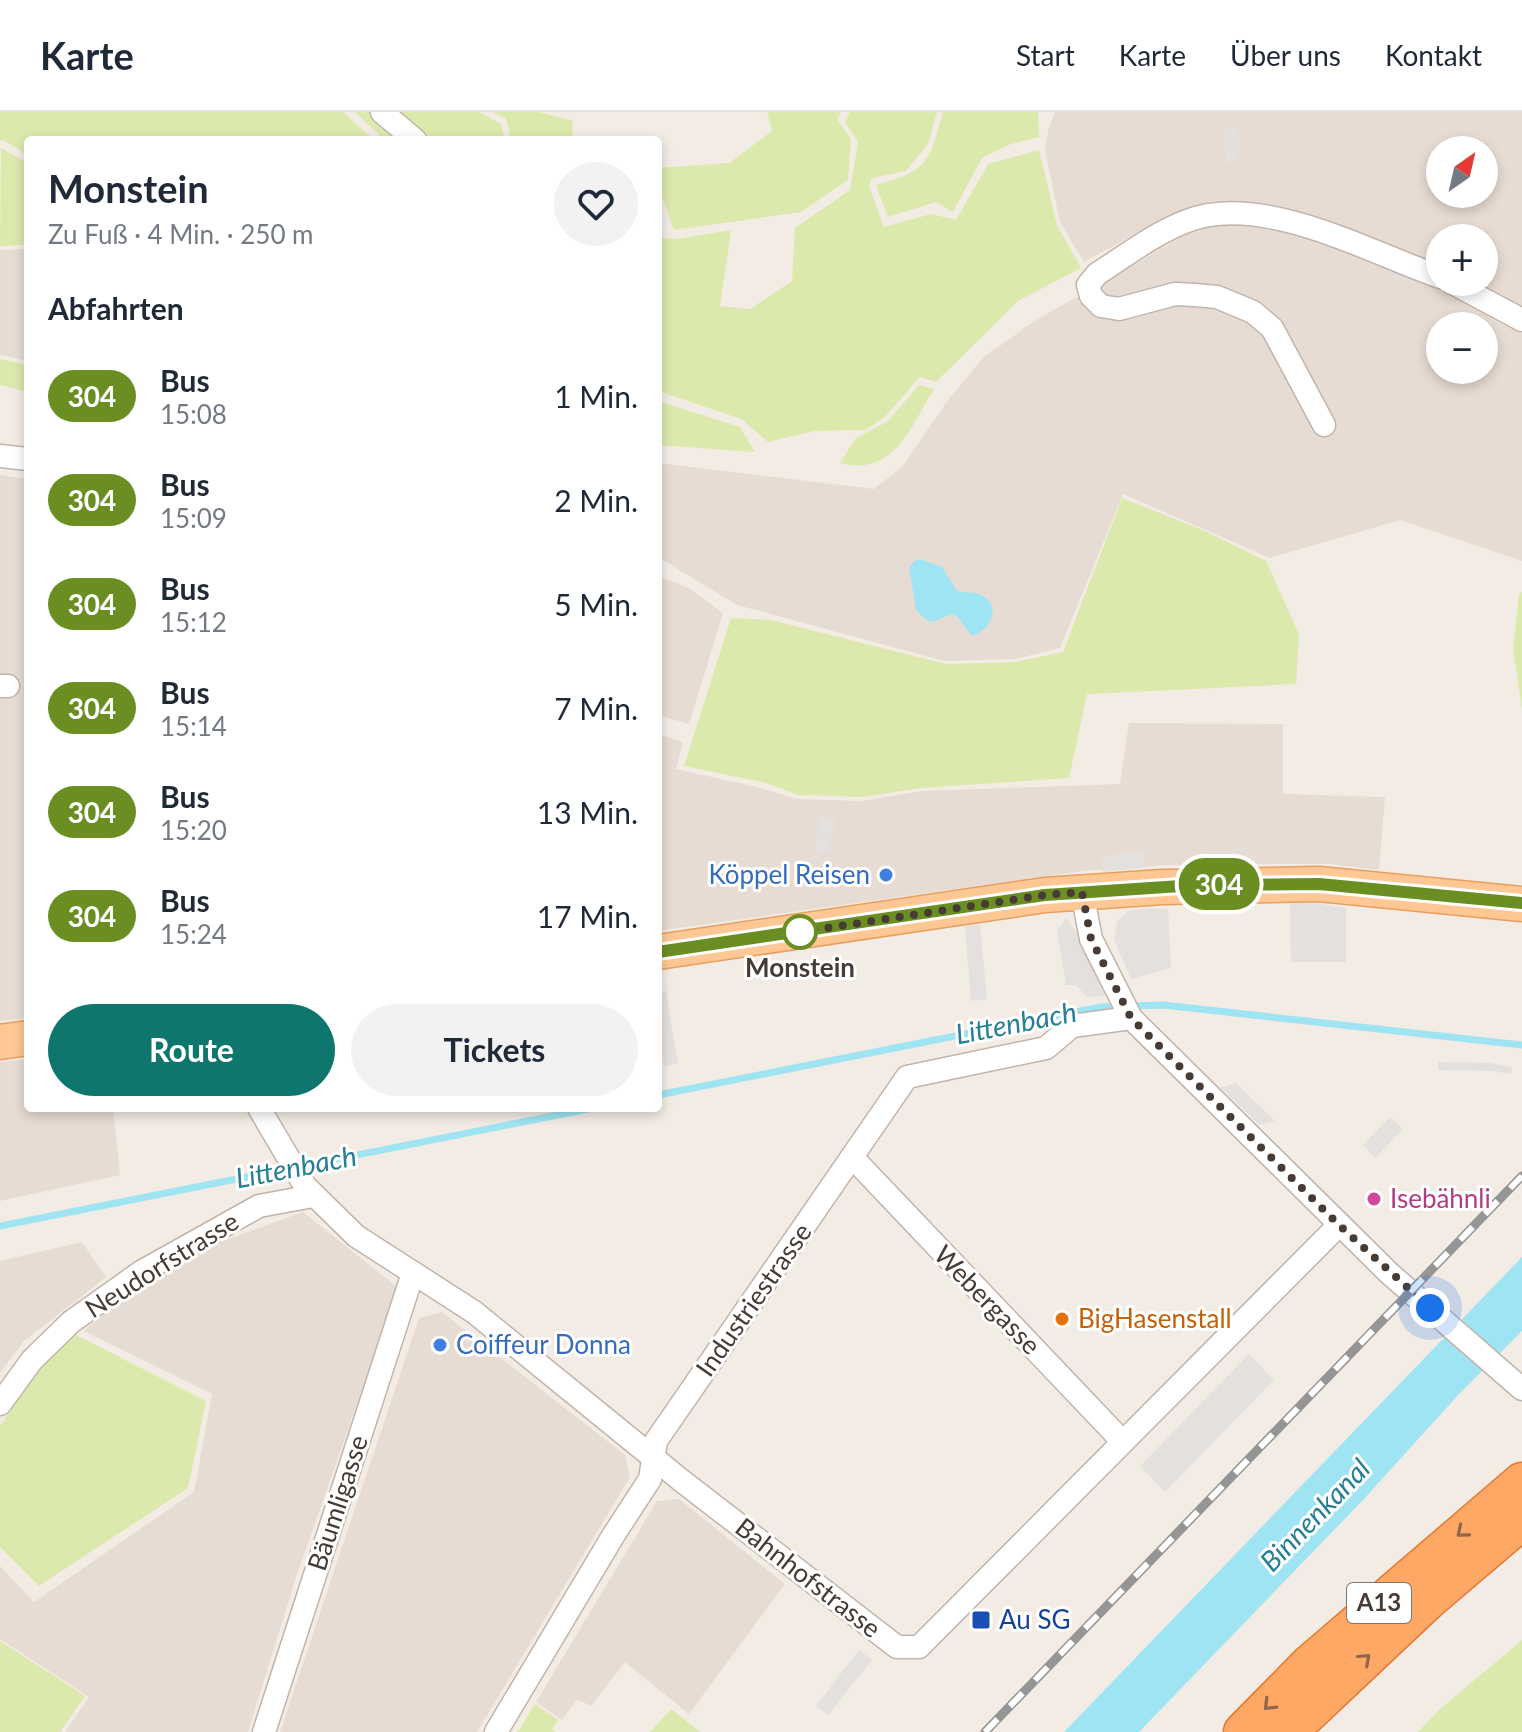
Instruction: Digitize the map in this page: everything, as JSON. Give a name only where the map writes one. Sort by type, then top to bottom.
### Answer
[{"type":"highway","name":"A13","points":[[1243,1732],[1310,1664],[1522,1482]]},
{"type":"highway","name":"A13","points":[[1288,1732],[1427,1601],[1522,1520]]},
{"type":"main road","points":[[662,951],[1045,895],[1196,885],[1319,884],[1522,904]]},
{"type":"main road","points":[[0,1042],[24,1039]]},
{"type":"street","points":[[382,112],[410,136]]},
{"type":"street","points":[[1324,425],[1272,328],[1253,312],[1217,297],[1175,294],[1119,309],[1101,306],[1091,296],[1088,285],[1097,274],[1174,227],[1200,216],[1227,212],[1302,224],[1426,272]]},
{"type":"street","points":[[1477,296],[1522,320]]},
{"type":"street","points":[[0,456],[24,459]]},
{"type":"street","points":[[1082,892],[1091,939],[1131,1018],[1339,1225],[1522,1389]]},
{"type":"street","name":"Industriestrasse","points":[[496,1732],[650,1479],[656,1441],[907,1077],[1046,1048],[1072,1026],[1131,1018]]},
{"type":"street","name":"Bahnhofstrasse","points":[[261,1112],[309,1191],[356,1236],[474,1312],[897,1647],[919,1647],[1339,1225]]},
{"type":"street","name":"Webergasse","points":[[852,1157],[1123,1442]]},
{"type":"street","name":"Neudorfstrasse","points":[[0,1404],[32,1360],[71,1322],[141,1272],[259,1206],[309,1191]]},
{"type":"street","name":"Bäumligasse","points":[[264,1732],[413,1273]]},
{"type":"shaded area","points":[[1055,112],[1522,112],[1522,306],[1498,293],[1498,224],[1426,224],[1426,259],[1270,204],[1211,201],[1166,217],[1084,262],[1060,222],[1045,150]]},
{"type":"shaded area","points":[[1222,128],[1237,130],[1241,145],[1238,158],[1232,164],[1227,164]]},
{"type":"shaded area","points":[[1227,223],[1297,234],[1426,282],[1426,296],[1455,296],[1481,312],[1426,312],[1426,384],[1498,384],[1498,322],[1522,333],[1522,561],[1400,520],[1270,558],[1123,494],[1060,648],[1015,659],[944,661],[737,605],[662,559],[662,463],[874,489],[902,467],[948,400],[984,357],[1033,322],[1192,231]]},
{"type":"shaded area","points":[[24,249],[24,360],[0,355],[0,250]]},
{"type":"shaded area","points":[[0,475],[24,478],[24,1018],[0,1021]]},
{"type":"shaded area","points":[[662,578],[689,588],[723,613],[689,724],[662,716]]},
{"type":"shaded area","points":[[1129,723],[1283,724],[1283,794],[1385,797],[1379,870],[1329,864],[1274,864],[1165,865],[1083,871],[662,930],[662,735],[683,742],[676,769],[796,799],[861,801],[922,791],[1120,784]]},
{"type":"shaded area","points":[[821,818],[836,819],[828,852],[813,852]]},
{"type":"shaded area","points":[[1144,851],[1145,868],[1103,872],[1101,856]]},
{"type":"shaded area","points":[[1290,899],[1346,908],[1346,962],[1291,962]]},
{"type":"shaded area","points":[[1168,909],[1171,968],[1131,979],[1114,939],[1117,922],[1128,911]]},
{"type":"shaded area","points":[[1066,918],[1076,932],[1105,996],[1087,997],[1076,985],[1066,985],[1057,931]]},
{"type":"shaded area","points":[[980,925],[987,999],[971,1001],[965,926]]},
{"type":"shaded area","points":[[666,991],[678,1064],[664,1066],[662,1052],[662,992]]},
{"type":"shaded area","points":[[24,1059],[24,1112],[113,1112],[120,1175],[0,1201],[0,1062]]},
{"type":"shaded area","points":[[1438,1062],[1490,1063],[1512,1067],[1511,1074],[1438,1070]]},
{"type":"shaded area","points":[[1236,1083],[1275,1121],[1259,1125],[1221,1088]]},
{"type":"shaded area","points":[[1390,1117],[1403,1129],[1375,1158],[1363,1145]]},
{"type":"shaded area","points":[[303,1212],[398,1288],[297,1574],[248,1732],[65,1732],[89,1697],[0,1639],[0,1566],[34,1602],[194,1492],[212,1394],[84,1331],[131,1290],[212,1245]]},
{"type":"shaded area","points":[[82,1242],[106,1277],[23,1342],[0,1373],[0,1261]]},
{"type":"shaded area","points":[[442,1312],[625,1455],[630,1477],[477,1732],[280,1732],[419,1318]]},
{"type":"shaded area","points":[[1249,1354],[1274,1380],[1165,1492],[1140,1466]]},
{"type":"shaded area","points":[[679,1499],[785,1584],[689,1714],[625,1662],[591,1706],[577,1699],[562,1720],[536,1702],[657,1501]]},
{"type":"shaded area","points":[[859,1650],[872,1660],[828,1715],[816,1706]]},
{"type":"green space","points":[[0,112],[343,112],[370,136],[24,136],[24,153],[0,141]]},
{"type":"green space","points":[[355,112],[479,112],[501,124],[504,136],[381,136]]},
{"type":"green space","points":[[493,112],[539,112],[573,121],[572,136],[510,136],[506,119]]},
{"type":"green space","points":[[767,112],[841,112],[837,120],[851,139],[848,180],[801,212],[674,230],[662,196],[662,168],[729,163],[772,131]]},
{"type":"green space","points":[[850,112],[937,112],[928,144],[906,171],[872,178],[869,186],[884,227],[931,214],[956,220],[988,164],[1039,150],[1057,225],[1081,268],[1018,301],[936,382],[920,377],[885,417],[865,430],[814,431],[768,442],[741,419],[662,392],[662,238],[677,239],[731,230],[720,306],[750,309],[792,281],[795,228],[850,190],[858,142],[845,122]]},
{"type":"green space","points":[[943,112],[1038,112],[1039,137],[1011,144],[982,158],[953,212],[936,202],[888,217],[876,185],[906,175],[924,162],[934,143]]},
{"type":"green space","points":[[1,148],[24,161],[24,245],[0,246]]},
{"type":"green space","points":[[0,359],[24,364],[24,391],[0,385]]},
{"type":"green space","points":[[919,385],[934,389],[898,446],[874,463],[840,463],[855,439],[888,421]]},
{"type":"green space","points":[[662,402],[740,427],[755,452],[662,445]]},
{"type":"green space","points":[[1122,498],[1205,531],[1266,561],[1299,634],[1296,684],[1087,694],[1069,778],[922,788],[862,797],[798,795],[766,783],[684,766],[731,618],[771,620],[946,664],[1016,662],[1063,652]]},
{"type":"green space","points":[[1522,592],[1522,709],[1513,649],[1519,594]]},
{"type":"green space","points":[[76,1335],[206,1401],[188,1488],[39,1586],[0,1547],[0,1426],[42,1365]]},
{"type":"green space","points":[[1522,1640],[1522,1732],[1418,1732],[1439,1710]]},
{"type":"green space","points":[[0,1641],[85,1696],[60,1732],[0,1732]]},
{"type":"green space","points":[[535,1704],[558,1720],[552,1729],[555,1732],[518,1732]]},
{"type":"green space","points":[[671,1709],[700,1732],[650,1732]]},
{"type":"water","points":[[920,559],[942,567],[957,591],[977,593],[989,601],[992,618],[984,629],[973,636],[953,614],[930,621],[916,610],[909,567]]},
{"type":"water","name":"Binnenkanal","points":[[1522,1257],[1522,1331],[1460,1393],[1362,1501],[1139,1732],[1064,1732]]},
{"type":"waterway","name":"Littenbach","points":[[662,1094],[1101,1007],[1163,1005],[1522,1045]]},
{"type":"waterway","name":"Littenbach","points":[[0,1226],[573,1112]]},
{"type":"railway","points":[[985,1732],[1522,1176]]},
{"type":"bus line","name":"304","points":[[662,951],[1045,895],[1196,885],[1319,884],[1522,903]]},
{"type":"place","name":"Köppel Reisen","points":[[886,875]]},
{"type":"place","name":"Monstein","points":[[800,932]]},
{"type":"place","name":"Isebähnli","points":[[1374,1199]]},
{"type":"place","name":"BigHasenstall","points":[[1062,1319]]},
{"type":"place","name":"Coiffeur Donna","points":[[440,1345]]},
{"type":"place","name":"Au SG","points":[[981,1620]]},
{"type":"route","points":[[800,932],[1082,892],[1091,939],[1131,1018],[1339,1225],[1430,1308]]}]
